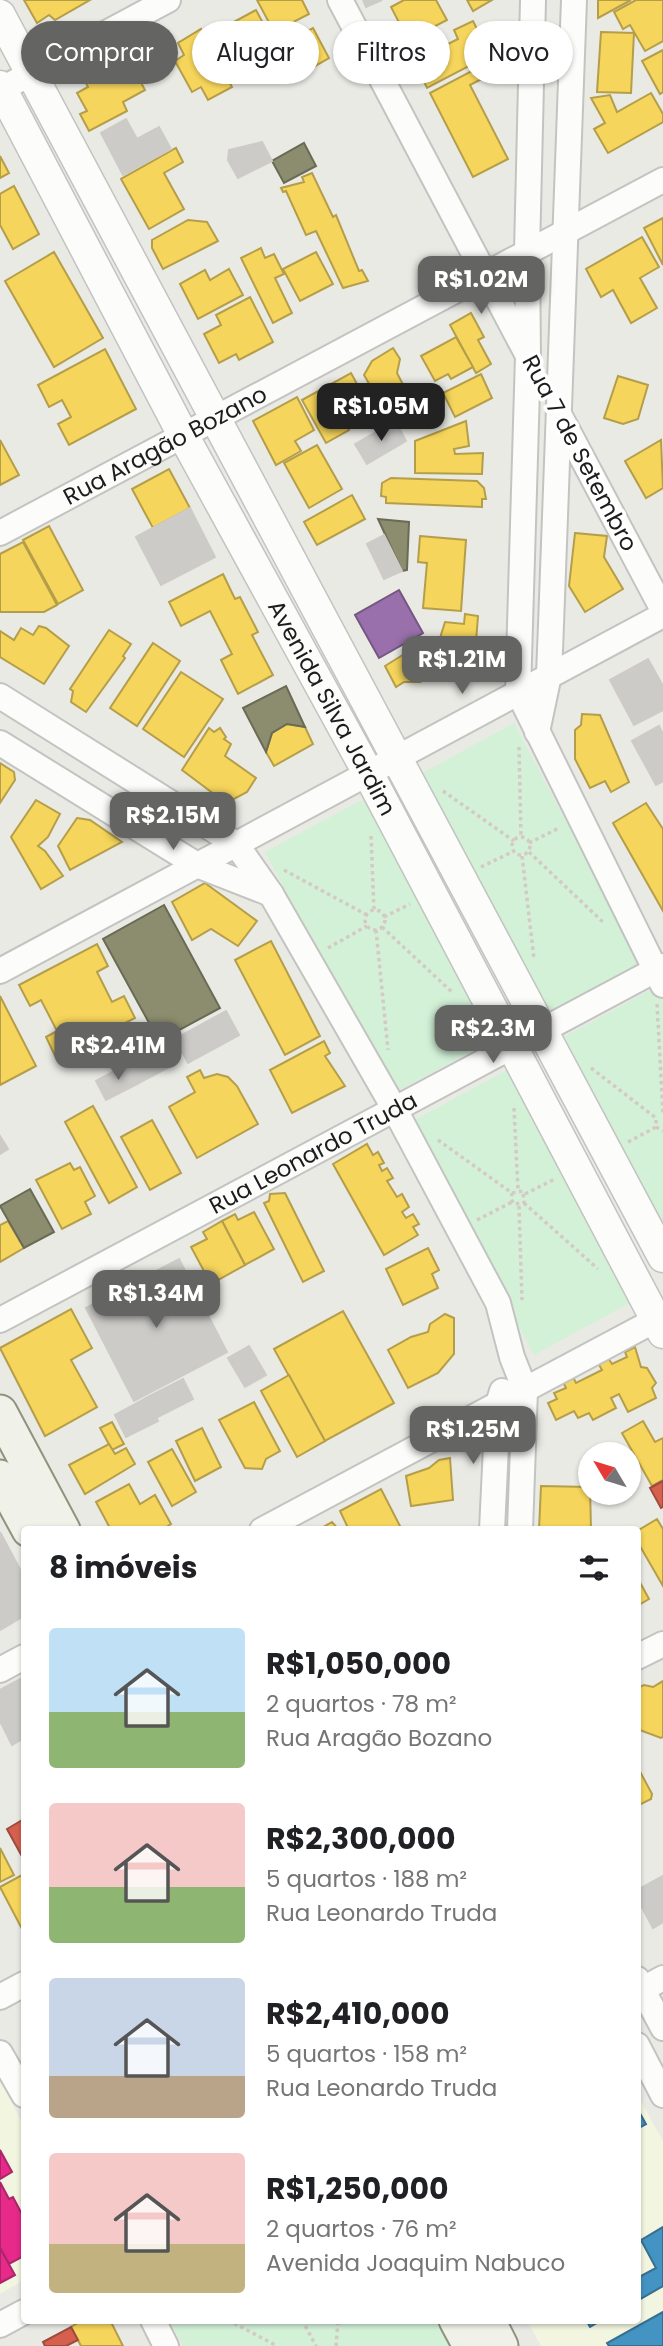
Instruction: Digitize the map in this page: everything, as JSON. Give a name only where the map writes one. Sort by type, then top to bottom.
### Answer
[{"type":"main road","points":[[0,1412],[61,1526]]},
{"type":"main road","points":[[0,1477],[27,1526]]},
{"type":"main road","points":[[458,2324],[470,2346]]},
{"type":"main road","points":[[490,2324],[501,2346]]},
{"type":"street","points":[[129,21],[168,0]]},
{"type":"street","name":"Rua 7 de Setembro","points":[[340,0],[663,612]]},
{"type":"street","points":[[533,0],[527,252],[528,356],[518,692],[528,739],[579,817],[660,974]]},
{"type":"street","points":[[528,739],[549,676],[574,0]]},
{"type":"street","name":"Avenida Silva Jardim","points":[[0,15],[21,53]]},
{"type":"street","points":[[1,89],[21,79]]},
{"type":"street","name":"Avenida Silva Jardim","points":[[38,84],[663,1257]]},
{"type":"street","name":"Avenida Silva Jardim","points":[[1,89],[183,435],[368,773],[576,1169],[661,1323]]},
{"type":"street","name":"Rua Aragão Bozano","points":[[0,533],[663,180]]},
{"type":"street","points":[[0,971],[663,612]]},
{"type":"street","points":[[0,696],[236,844],[271,894],[394,1108],[498,1303],[512,1357],[525,1390],[520,1526]]},
{"type":"street","points":[[0,743],[197,865],[271,894]]},
{"type":"street","name":"Rua Leonardo Truda","points":[[0,1320],[542,1030],[660,974]]},
{"type":"street","points":[[269,1526],[525,1390],[661,1323]]},
{"type":"street","points":[[492,1526],[498,1404],[512,1357]]},
{"type":"street","points":[[641,1655],[663,1644]]},
{"type":"street","points":[[0,1670],[21,1659]]},
{"type":"street","points":[[645,1985],[663,2028]]},
{"type":"street","points":[[0,1997],[21,1986]]},
{"type":"street","points":[[0,2053],[21,2090]]},
{"type":"street","points":[[641,2053],[663,2095]]},
{"type":"street","points":[[0,2325],[21,2314]]},
{"type":"street","points":[[155,2324],[166,2346]]},
{"type":"path","points":[[521,837],[528,739]]},
{"type":"path","points":[[439,788],[514,841]]},
{"type":"path","points":[[530,843],[579,817]]},
{"type":"path","points":[[371,828],[374,910]]},
{"type":"path","points":[[514,841],[521,837]]},
{"type":"path","points":[[521,837],[530,843]]},
{"type":"path","points":[[514,841],[514,851]]},
{"type":"path","points":[[529,852],[530,843]]},
{"type":"path","points":[[460,877],[514,851]]},
{"type":"path","points":[[514,851],[522,856]]},
{"type":"path","points":[[522,856],[529,852]]},
{"type":"path","points":[[529,852],[607,925]]},
{"type":"path","points":[[522,856],[534,963]]},
{"type":"path","points":[[283,870],[366,915]]},
{"type":"path","points":[[366,915],[374,910]]},
{"type":"path","points":[[374,910],[383,915],[382,927]]},
{"type":"path","points":[[366,915],[367,926]]},
{"type":"path","points":[[308,959],[367,926]]},
{"type":"path","points":[[367,926],[376,930]]},
{"type":"path","points":[[376,930],[382,927]]},
{"type":"path","points":[[382,927],[462,1001]]},
{"type":"path","points":[[376,930],[388,1053]]},
{"type":"path","points":[[656,1118],[663,1114],[660,974]]},
{"type":"path","points":[[583,1062],[656,1118]]},
{"type":"path","points":[[514,1099],[518,1190]]},
{"type":"path","points":[[656,1118],[656,1127],[663,1131]]},
{"type":"path","points":[[437,1139],[512,1193]]},
{"type":"path","points":[[525,1194],[576,1169]]},
{"type":"path","points":[[518,1190],[525,1194]]},
{"type":"path","points":[[512,1193],[518,1190]]},
{"type":"path","points":[[512,1193],[512,1202]]},
{"type":"path","points":[[524,1203],[525,1194]]},
{"type":"path","points":[[460,1230],[512,1202]]},
{"type":"path","points":[[512,1202],[519,1205],[524,1203]]},
{"type":"path","points":[[524,1203],[605,1275]]},
{"type":"path","points":[[236,2324],[277,2346]]},
{"type":"path","points":[[304,2324],[316,2346]]},
{"type":"path","points":[[335,2346],[338,2324]]},
{"type":"shaded area","points":[[514,723],[641,964],[544,1016],[417,776]]},
{"type":"shaded area","points":[[369,796],[498,1037],[394,1093],[265,852]]},
{"type":"shaded area","points":[[655,987],[663,1001],[663,1246],[553,1043]]},
{"type":"shaded area","points":[[513,1067],[637,1299],[534,1355],[409,1123]]},
{"type":"shaded area","points":[[0,2080],[21,2120],[21,2282],[0,2294]]},
{"type":"shaded area","points":[[641,2101],[663,2141],[663,2346],[541,2346],[529,2324],[641,2324]]},
{"type":"shaded area","points":[[172,2324],[439,2324],[451,2346],[183,2346]]},
{"type":"building: Moradias","points":[[24,0],[90,0],[55,20],[49,15],[36,21]]},
{"type":"building: Moradias","points":[[257,0],[302,0],[309,14],[295,21],[268,21]]},
{"type":"building: Moradias","points":[[404,0],[436,0],[447,20],[398,21],[391,7]]},
{"type":"building: Moradias","points":[[467,0],[492,0],[473,11]]},
{"type":"building: Moradias","points":[[598,0],[631,0],[598,18]]},
{"type":"building: Moradias","points":[[636,0],[663,0],[663,41],[645,51],[630,25],[623,29],[614,12]]},
{"type":"building: Moradias","points":[[256,10],[262,21],[236,21]]},
{"type":"building: Moradias","points":[[464,25],[464,69],[450,76],[450,43],[458,39],[454,30]]},
{"type":"building: Moradias","points":[[601,32],[634,33],[631,93],[597,92]]},
{"type":"building: Moradias","points":[[192,34],[192,84],[230,84],[232,87],[208,100],[201,87],[192,92],[178,66],[178,59],[184,55],[178,43]]},
{"type":"building: Moradias","points":[[319,39],[329,58],[319,64]]},
{"type":"building: Moradias","points":[[663,50],[663,92],[660,94],[642,61]]},
{"type":"building: Moradias","points":[[464,75],[464,84],[472,84],[470,85],[508,159],[473,177],[430,93]]},
{"type":"building: Moradias","points":[[86,84],[142,84],[145,90],[123,102],[127,111],[89,131],[80,114],[87,111],[77,93],[88,87]]},
{"type":"building: Moradias","points":[[651,93],[663,114],[663,122],[608,153],[594,129],[605,123],[591,98],[610,95],[617,112]]},
{"type":"building: Moradias","points":[[176,148],[183,162],[164,173],[184,209],[149,229],[121,179]]},
{"type":"building: Moradias","points":[[0,156],[9,173],[0,178]]},
{"type":"building: Moradias","points":[[312,173],[333,217],[336,215],[359,271],[362,270],[368,281],[343,288],[316,231],[306,235],[286,191],[283,192],[281,188],[304,182],[302,177]]},
{"type":"building: Moradias","points":[[14,186],[39,234],[13,249],[0,225],[0,194]]},
{"type":"building: Moradias","points":[[663,218],[663,265],[644,228]]},
{"type":"building: Moradias","points":[[188,220],[207,222],[218,241],[163,269],[152,248],[152,240]]},
{"type":"building: Moradias","points":[[642,237],[659,267],[640,278],[657,308],[631,323],[613,290],[601,297],[586,269]]},
{"type":"building: Moradias","points":[[261,248],[265,258],[274,254],[284,274],[275,278],[292,313],[273,323],[241,258]]},
{"type":"building: Moradias","points":[[54,252],[103,338],[54,367],[5,281]]},
{"type":"building: Moradias","points":[[316,252],[333,284],[300,301],[283,269]]},
{"type":"building: Moradias","points":[[229,269],[243,295],[198,319],[180,284],[205,270],[210,280]]},
{"type":"building: Moradias","points":[[250,297],[273,342],[239,360],[236,354],[219,363],[204,334],[221,325],[216,315]]},
{"type":"building: Moradias","points":[[471,313],[484,337],[478,340],[491,364],[476,373],[450,325]]},
{"type":"building: Moradias","points":[[456,337],[473,367],[451,379],[448,374],[435,381],[421,356]]},
{"type":"building: Moradias","points":[[393,348],[400,359],[397,373],[410,398],[390,406],[383,391],[375,394],[364,375],[372,361]]},
{"type":"building: Moradias","points":[[105,349],[136,409],[69,445],[58,424],[71,417],[62,400],[49,407],[38,385]]},
{"type":"building: Moradias","points":[[351,373],[370,408],[345,422],[349,430],[326,443],[302,400]]},
{"type":"building: Moradias","points":[[481,374],[492,398],[455,417],[443,393]]},
{"type":"building: Moradias","points":[[618,376],[648,385],[638,419],[623,424],[604,418]]},
{"type":"building: Moradias","points":[[297,397],[314,430],[295,441],[301,451],[276,465],[253,421]]},
{"type":"building: Moradias","points":[[466,421],[469,446],[454,449],[455,454],[483,453],[482,474],[415,473],[415,441]]},
{"type":"building: Moradias","points":[[0,440],[19,475],[0,485]]},
{"type":"building: Moradias","points":[[661,440],[663,488],[646,498],[625,461]]},
{"type":"building: Moradias","points":[[317,445],[342,489],[309,508],[284,463]]},
{"type":"building: Moradias","points":[[169,469],[190,508],[153,528],[132,489]]},
{"type":"building: Moradias","points":[[391,478],[477,481],[484,488],[486,499],[482,499],[482,507],[386,503],[386,497],[381,496],[382,483]]},
{"type":"building: Moradias","points":[[352,495],[365,519],[317,545],[304,522]]},
{"type":"building: Moradias","points":[[49,526],[83,590],[58,604],[23,540]]},
{"type":"building: Moradias","points":[[575,533],[607,536],[604,557],[623,589],[585,612],[569,586]]},
{"type":"building: Moradias","points":[[420,536],[466,540],[461,611],[423,608],[427,563],[418,562]]},
{"type":"building: Moradias","points":[[23,542],[57,605],[44,612],[0,612],[0,554]]},
{"type":"building: Moradias","points":[[223,574],[235,599],[240,597],[258,632],[252,635],[273,675],[238,694],[221,660],[232,654],[210,611],[181,626],[169,602]]},
{"type":"building: Moradias","points":[[465,614],[478,616],[475,655],[420,682],[404,682],[396,687],[385,666],[430,638],[440,638],[445,622],[464,624]]},
{"type":"building: Moradias","points":[[39,626],[46,628],[69,646],[44,684],[0,657],[0,631],[14,640],[21,628],[33,635]]},
{"type":"building: Moradias","points":[[109,630],[131,644],[123,656],[125,658],[86,712],[71,702],[73,691],[70,689]]},
{"type":"building: Moradias","points":[[153,643],[180,661],[137,726],[110,708]]},
{"type":"building: Moradias","points":[[181,672],[223,699],[184,757],[143,729]]},
{"type":"building: Moradias","points":[[582,714],[600,715],[629,782],[611,792],[605,781],[590,788],[575,759],[575,730],[581,725]]},
{"type":"building: Moradias","points":[[287,724],[305,727],[313,744],[274,766],[266,752],[272,733]]},
{"type":"building: Moradias","points":[[209,728],[214,732],[220,728],[226,737],[224,739],[231,744],[225,756],[256,778],[247,792],[232,800],[218,797],[182,770]]},
{"type":"building: Moradias","points":[[0,763],[14,772],[15,780],[0,803]]},
{"type":"building: Moradias","points":[[36,800],[60,814],[48,837],[38,846],[45,851],[63,876],[41,889],[11,837]]},
{"type":"building: Moradias","points":[[646,803],[663,829],[663,911],[613,823]]},
{"type":"building: Moradias","points":[[77,818],[90,820],[122,842],[70,870],[58,846]]},
{"type":"building: Moradias","points":[[205,883],[257,921],[238,946],[211,929],[192,940],[172,902]]},
{"type":"building: Moradias","points":[[271,941],[320,1036],[285,1055],[235,960]]},
{"type":"building: Moradias","points":[[97,944],[108,966],[97,972],[112,1002],[124,996],[135,1018],[56,1058],[46,1037],[57,1031],[41,1000],[30,1006],[19,985]]},
{"type":"building: Moradias","points":[[0,996],[36,1066],[0,1085]]},
{"type":"building: Moradias","points":[[324,1041],[330,1053],[325,1056],[345,1086],[292,1113],[270,1070]]},
{"type":"building: Moradias","points":[[200,1070],[204,1078],[217,1074],[228,1077],[237,1086],[258,1124],[197,1158],[169,1107],[195,1092],[187,1077]]},
{"type":"building: Moradias","points":[[93,1106],[137,1187],[109,1203],[65,1122]]},
{"type":"building: Moradias","points":[[152,1120],[181,1173],[150,1190],[121,1137]]},
{"type":"building: Moradias","points":[[367,1144],[373,1155],[378,1152],[384,1163],[379,1165],[382,1171],[387,1168],[393,1178],[387,1181],[397,1197],[402,1194],[409,1207],[402,1212],[406,1218],[413,1214],[419,1224],[413,1227],[418,1235],[384,1255],[333,1164]]},
{"type":"building: Moradias","points":[[70,1163],[74,1170],[80,1167],[95,1196],[85,1202],[91,1214],[62,1229],[36,1180]]},
{"type":"building: Moradias","points":[[285,1193],[324,1271],[303,1282],[264,1203],[269,1201],[270,1194]]},
{"type":"building: Moradias","points":[[254,1212],[274,1249],[245,1265],[222,1221],[235,1214],[238,1220]]},
{"type":"building: Moradias","points":[[8,1221],[24,1248],[0,1262],[0,1225]]},
{"type":"building: Moradias","points":[[222,1221],[245,1265],[211,1284],[191,1247],[207,1239],[203,1232]]},
{"type":"building: Moradias","points":[[428,1248],[439,1270],[432,1274],[438,1288],[403,1305],[386,1269]]},
{"type":"building: Moradias","points":[[71,1309],[92,1348],[71,1360],[97,1407],[45,1436],[0,1348]]},
{"type":"building: Moradias","points":[[343,1311],[394,1403],[325,1441],[274,1349]]},
{"type":"building: Moradias","points":[[445,1314],[454,1318],[454,1354],[438,1373],[408,1388],[388,1350],[411,1337],[428,1332],[430,1324]]},
{"type":"building: Moradias","points":[[635,1347],[641,1367],[647,1368],[656,1383],[652,1388],[656,1398],[628,1412],[619,1394],[611,1398],[616,1408],[593,1420],[589,1413],[578,1418],[574,1411],[556,1420],[548,1403],[557,1399],[554,1393],[566,1388],[563,1382],[573,1377],[576,1383],[602,1370],[598,1363],[608,1358],[612,1364],[627,1357],[625,1352]]},
{"type":"building: Moradias","points":[[289,1375],[325,1441],[297,1457],[261,1391]]},
{"type":"building: Moradias","points":[[254,1402],[280,1451],[266,1459],[262,1469],[245,1468],[219,1420]]},
{"type":"building: Moradias","points":[[643,1421],[655,1442],[663,1438],[663,1480],[652,1486],[641,1467],[641,1442],[627,1442],[622,1433]]},
{"type":"building: Moradias","points":[[112,1422],[124,1444],[112,1450],[100,1428]]},
{"type":"building: Moradias","points":[[202,1428],[221,1467],[195,1481],[176,1441]]},
{"type":"building: Moradias","points":[[109,1444],[115,1454],[126,1448],[135,1464],[85,1494],[69,1465]]},
{"type":"building: Moradias","points":[[172,1449],[196,1492],[172,1506],[148,1462]]},
{"type":"building: Moradias","points":[[450,1458],[453,1500],[411,1506],[406,1476],[429,1468],[439,1460]]},
{"type":"building: Moradias","points":[[129,1484],[140,1504],[155,1495],[171,1524],[109,1526],[96,1502]]},
{"type":"building: Moradias","points":[[541,1486],[578,1487],[578,1505],[590,1505],[591,1526],[539,1526]]},
{"type":"building: Moradias","points":[[381,1489],[400,1526],[347,1526],[340,1511]]},
{"type":"building: Moradias","points":[[657,1519],[663,1529],[663,1586],[641,1548],[641,1529]]},
{"type":"building: Moradias","points":[[641,1584],[649,1599],[641,1604]]},
{"type":"building: Moradias","points":[[663,1681],[661,1738],[641,1730],[641,1686],[653,1687]]},
{"type":"building: Moradias","points":[[641,1773],[652,1794],[651,1799],[641,1804]]},
{"type":"building: Moradias","points":[[0,1848],[14,1875],[0,1882]]},
{"type":"building: Moradias","points":[[21,1876],[21,1927],[0,1887]]},
{"type":"building: Moradias","points":[[76,2324],[112,2324],[123,2346],[81,2346],[71,2327]]},
{"type":"building: Comércio","points":[[663,1481],[663,1507],[661,1508],[650,1488]]},
{"type":"building: Comércio","points":[[21,1821],[21,1855],[7,1829]]},
{"type":"building: Comércio","points":[[71,2327],[78,2340],[66,2346],[45,2346],[43,2342]]},
{"type":"building: Escritórios","points":[[399,590],[423,633],[379,658],[355,615]]},
{"type":"building: Escolas","points":[[663,2227],[663,2286],[641,2299],[641,2276],[656,2268],[641,2240]]},
{"type":"building: Escolas","points":[[663,2312],[663,2346],[609,2346],[607,2343]]},
{"type":"building: Saúde","points":[[0,2150],[12,2172],[0,2179]]},
{"type":"building: Saúde","points":[[0,2182],[9,2199],[13,2197],[21,2212],[21,2258],[9,2264],[0,2248]]},
{"type":"building: Saúde","points":[[0,2248],[15,2275],[0,2283]]},
{"type":"building: Indústria","points":[[304,143],[316,166],[284,183],[272,161]]},
{"type":"building: Indústria","points":[[378,519],[409,522],[407,570],[402,571]]},
{"type":"building: Indústria","points":[[286,686],[305,727],[287,724],[272,733],[266,752],[243,708]]},
{"type":"building: Indústria","points":[[164,905],[220,1008],[159,1041],[103,939]]},
{"type":"building: Indústria","points":[[30,1189],[54,1232],[24,1248],[0,1206]]},
{"type":"building: Outros","points":[[363,0],[382,0],[366,7]]},
{"type":"building: Outros","points":[[126,119],[137,139],[159,127],[171,149],[123,175],[101,133]]},
{"type":"building: Outros","points":[[262,142],[272,161],[238,178],[228,160],[229,150]]},
{"type":"building: Outros","points":[[395,421],[406,441],[367,464],[355,444]]},
{"type":"building: Outros","points":[[190,508],[215,557],[161,585],[136,537]]},
{"type":"building: Outros","points":[[384,535],[402,571],[384,579],[367,544]]},
{"type":"building: Outros","points":[[648,659],[663,686],[663,710],[634,725],[610,680]]},
{"type":"building: Outros","points":[[659,726],[663,734],[663,781],[656,785],[632,741]]},
{"type":"building: Outros","points":[[226,1011],[239,1035],[188,1063],[175,1039]]},
{"type":"building: Outros","points":[[163,1045],[173,1065],[139,1083],[129,1063]]},
{"type":"building: Outros","points":[[129,1063],[139,1083],[106,1100],[96,1081]]},
{"type":"building: Outros","points":[[0,1136],[8,1149],[0,1154]]},
{"type":"building: Outros","points":[[179,1259],[227,1352],[134,1401],[86,1308]]},
{"type":"building: Outros","points":[[249,1346],[266,1375],[245,1387],[228,1358]]},
{"type":"building: Outros","points":[[183,1379],[193,1399],[156,1418],[146,1398]]},
{"type":"building: Outros","points":[[146,1398],[158,1421],[126,1437],[115,1415]]},
{"type":"building: Outros","points":[[0,1532],[21,1571],[21,1618],[0,1630]]},
{"type":"building: Outros","points":[[21,1679],[21,1740],[12,1745],[0,1721],[0,1690]]},
{"type":"building: Outros","points":[[663,1876],[663,1922],[653,1928],[641,1906],[641,1888]]}]
